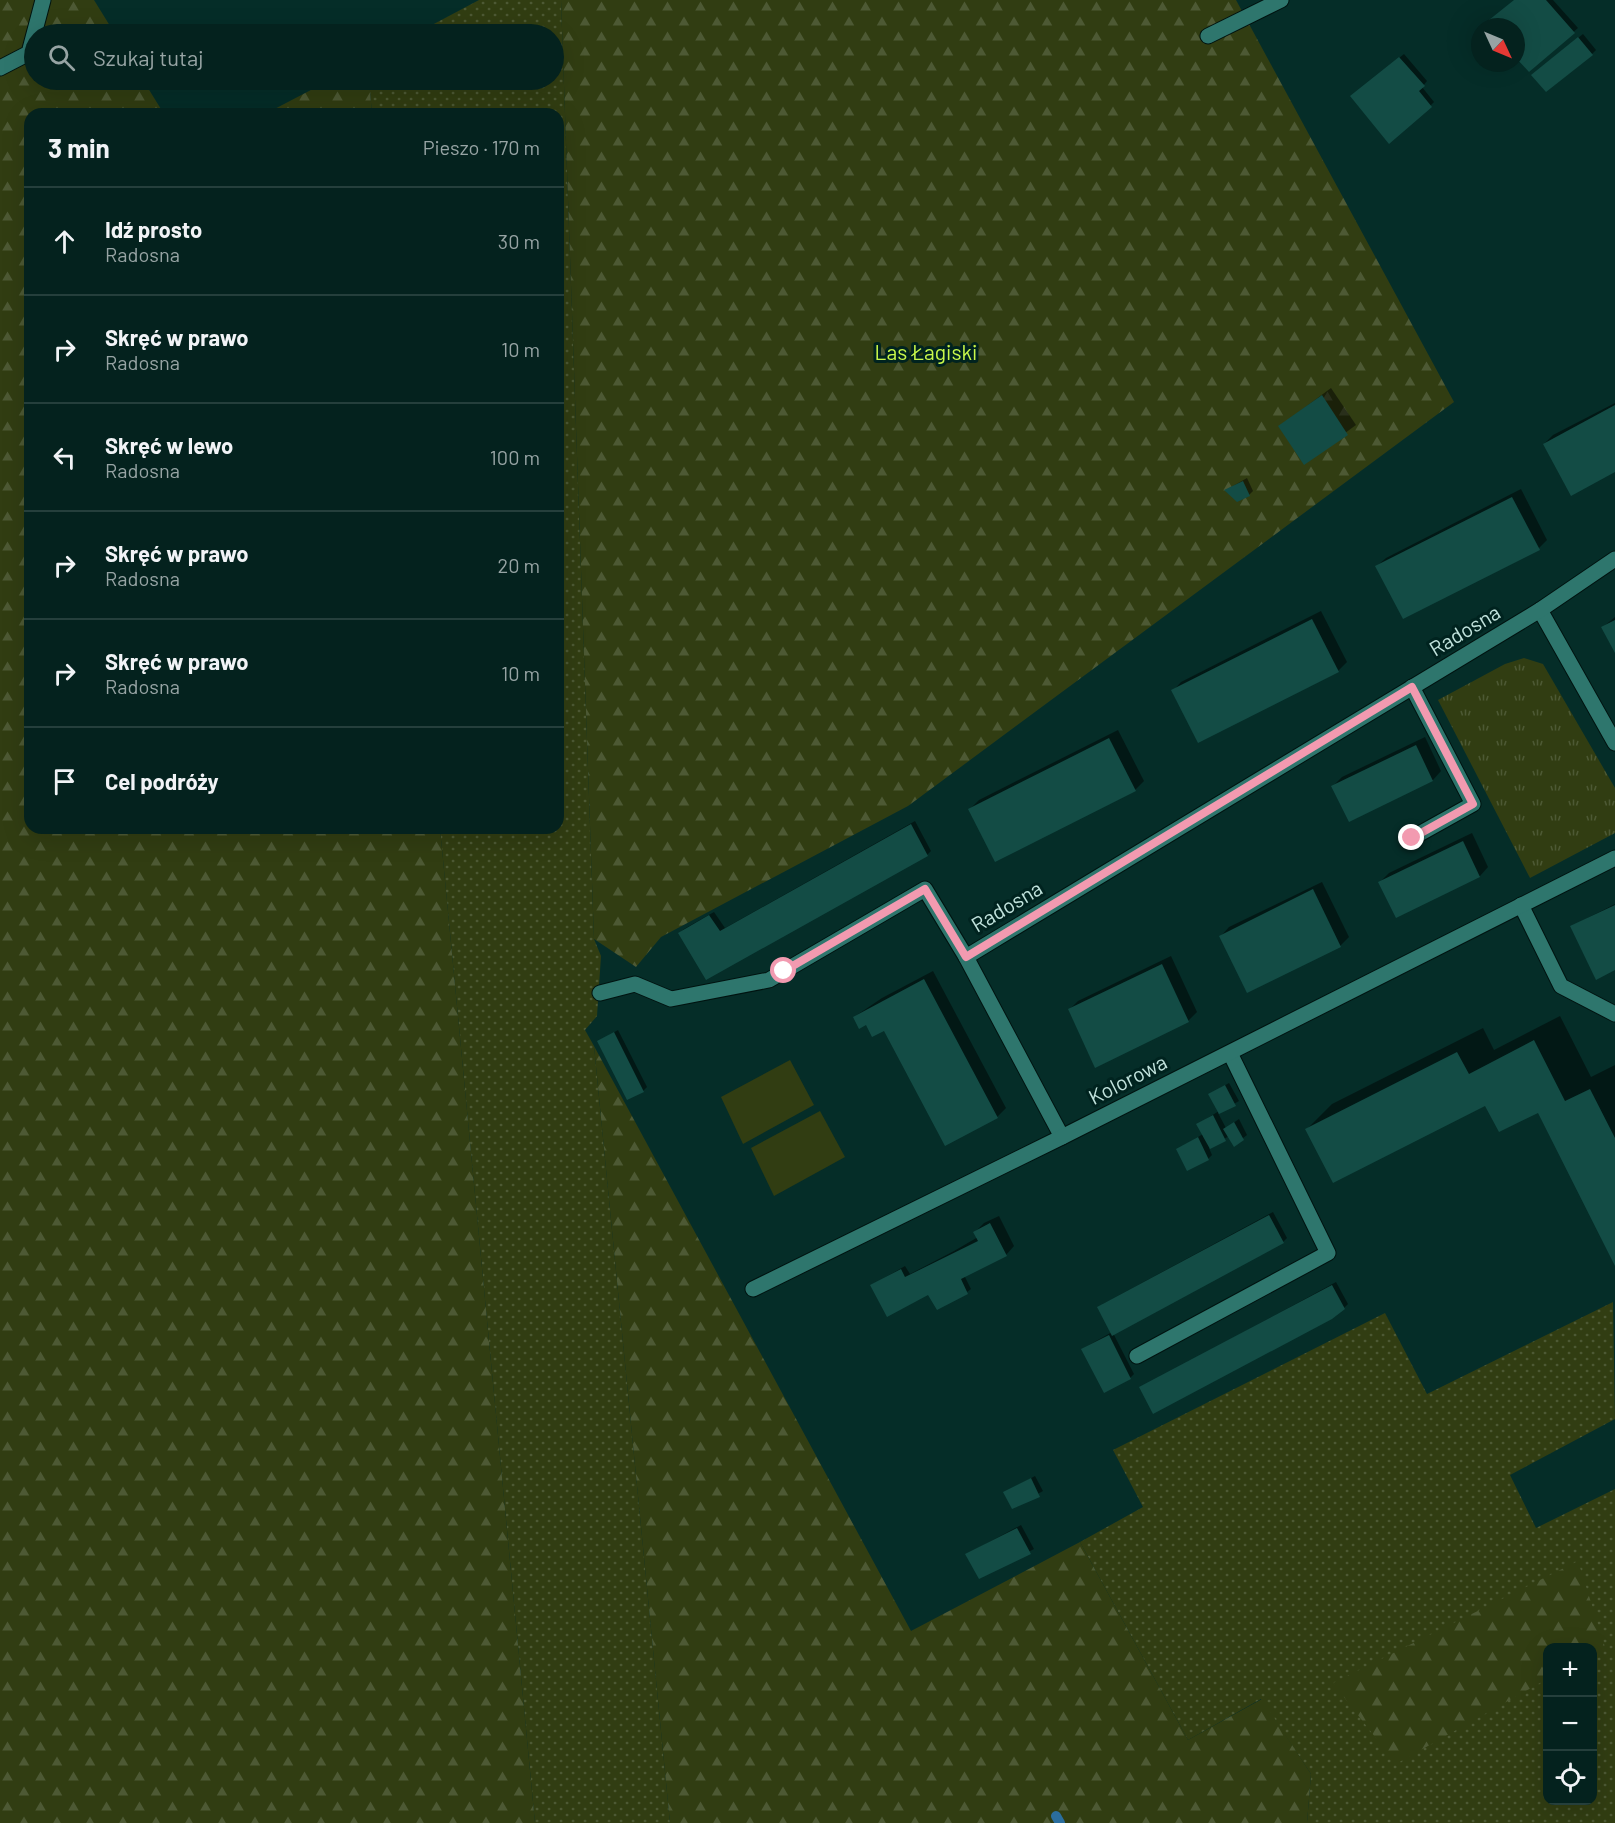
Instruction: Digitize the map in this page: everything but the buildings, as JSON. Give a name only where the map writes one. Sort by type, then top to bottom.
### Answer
[{"type":"street","points":[[37,24],[43,0]]},
{"type":"street","points":[[1209,36],[1281,0]]},
{"type":"street","points":[[0,68],[24,56]]},
{"type":"street","name":"Radosna","points":[[600,993],[635,984],[671,999],[769,980],[925,889],[966,957],[1539,610],[1615,559]]},
{"type":"street","points":[[1539,610],[1615,743]]},
{"type":"street","points":[[1412,687],[1473,804],[1412,838]]},
{"type":"street","name":"Kolorowa","points":[[753,1289],[1230,1053],[1615,858]]},
{"type":"street","points":[[1521,905],[1561,986],[1615,1014]]},
{"type":"street","points":[[966,957],[1062,1137]]},
{"type":"street","points":[[1137,1356],[1328,1253],[1230,1053]]},
{"type":"green space","points":[[0,0],[94,0],[109,24],[24,24],[24,90],[149,90],[160,108],[24,108],[24,834],[441,834],[535,1823],[0,1823]]},
{"type":"green space","points":[[479,0],[561,0],[562,24],[434,24]]},
{"type":"green space","name":"Las Łagiski","points":[[561,0],[1236,0],[1454,402],[908,806],[661,937],[636,967],[594,939],[564,85],[564,24],[562,24]]},
{"type":"green space","points":[[564,85],[594,939],[601,956],[597,1016],[585,1030],[594,1046],[670,1823],[535,1823],[441,834],[564,834],[564,108],[371,108],[370,90],[564,90]]},
{"type":"green space","points":[[311,90],[370,90],[371,108],[276,108]]},
{"type":"green space","points":[[1524,658],[1543,664],[1615,788],[1615,833],[1530,878],[1438,700],[1505,664]]},
{"type":"green space","points":[[594,1046],[911,1631],[1080,1542],[1188,1740],[1262,1699],[1311,1774],[1307,1823],[670,1823]]},
{"type":"green space","points":[[790,1060],[814,1105],[743,1144],[721,1097]]},
{"type":"green space","points":[[820,1111],[845,1157],[774,1196],[751,1148]]},
{"type":"green space","points":[[1613,1302],[1615,1419],[1510,1475],[1536,1528],[1615,1489],[1615,1823],[1307,1823],[1311,1774],[1261,1699],[1188,1740],[1080,1542],[1143,1507],[1113,1450],[1385,1313],[1427,1394]]},
{"type":"green space","points":[[1578,1561],[1605,1647],[1597,1652],[1597,1643],[1543,1643],[1543,1681],[1396,1764],[1333,1683]]},
{"type":"waterway","points":[[1056,1816],[1060,1823]]},
{"type":"route","points":[[784,971],[925,889],[966,957],[1412,687],[1473,804],[1412,838]]}]
